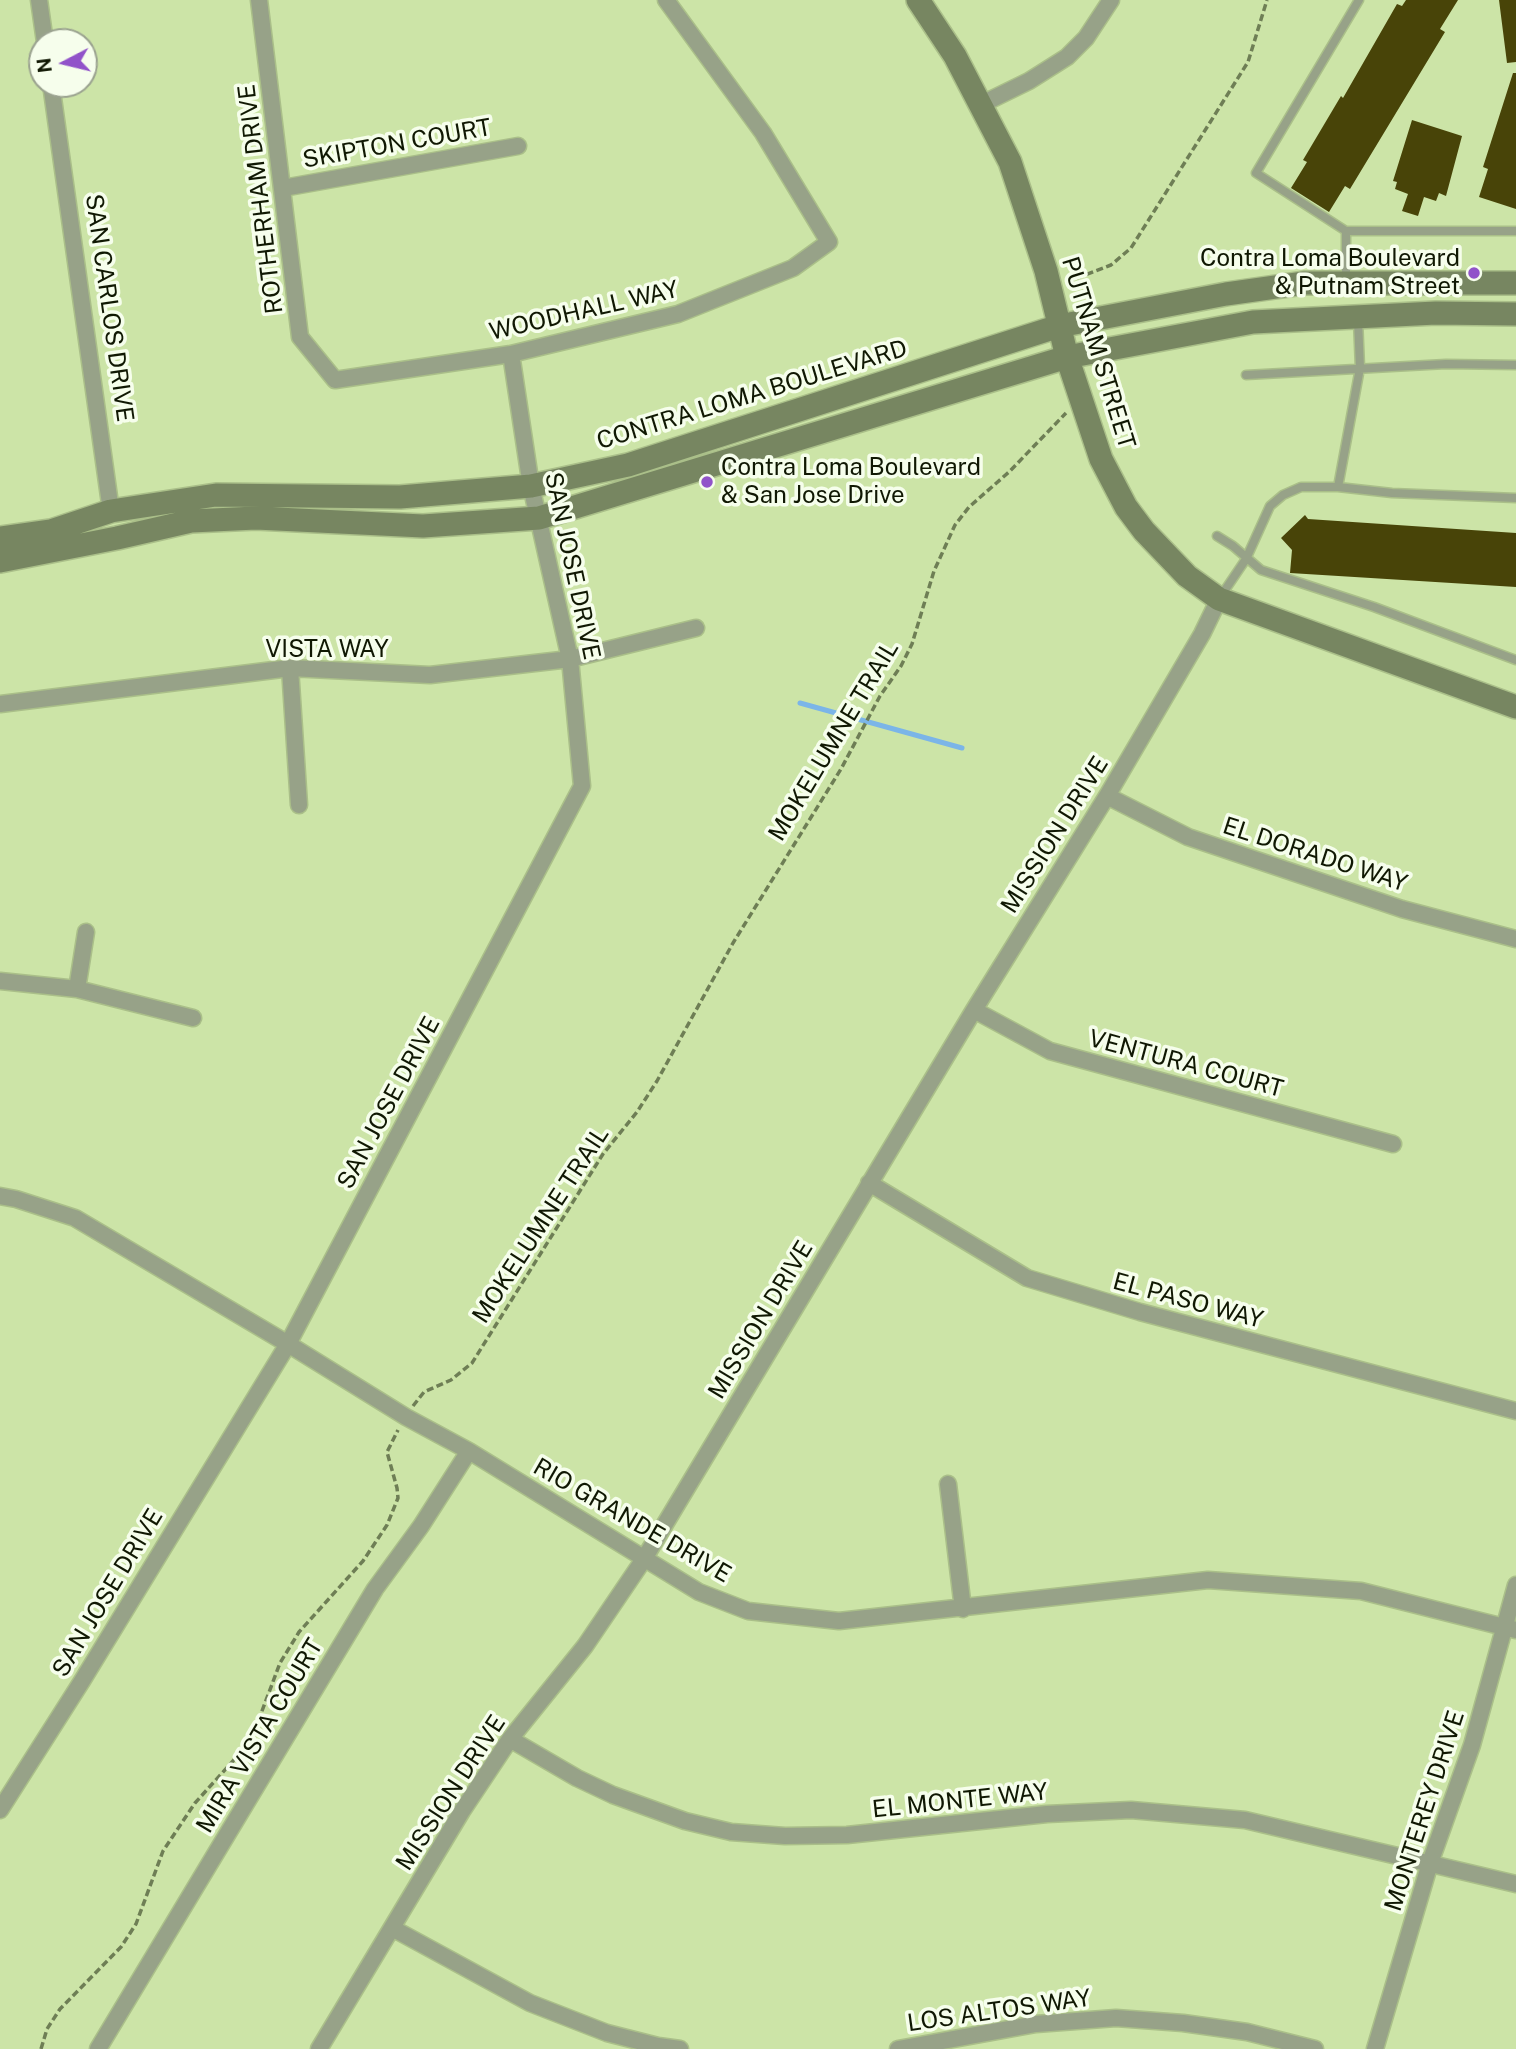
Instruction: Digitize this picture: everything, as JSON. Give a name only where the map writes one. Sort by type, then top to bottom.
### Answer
[{"type":"main road","name":"PUTNAM STREET","points":[[918,0],[982,104],[1010,162],[1050,287],[1067,357],[1101,459],[1126,508],[1166,556],[1187,576],[1219,599],[1516,707]]},
{"type":"main road","name":"CONTRA LOMA BOULEVARD","points":[[0,538],[51,531],[111,511],[216,495],[400,497],[531,486],[628,465],[1059,326],[1226,294],[1304,283],[1516,283]]},
{"type":"main road","points":[[0,561],[191,521],[256,518],[423,526],[539,518],[1067,357],[1253,322],[1436,313],[1516,314]]},
{"type":"main road","name":"SAN CARLOS DRIVE","points":[[111,511],[117,538]]},
{"type":"street","points":[[39,0],[43,28]]},
{"type":"street","name":"ROTHERHAM DRIVE","points":[[259,0],[300,337],[335,380]]},
{"type":"street","name":"WOODHALL WAY","points":[[335,380],[511,354],[678,314],[793,268],[829,243],[763,133],[666,0]]},
{"type":"street","points":[[982,104],[1067,57],[1086,38],[1111,0]]},
{"type":"street","name":"SAN CARLOS DRIVE","points":[[53,98],[111,511]]},
{"type":"street","name":"SKIPTON COURT","points":[[283,188],[518,146]]},
{"type":"street","name":"SAN JOSE DRIVE","points":[[0,1810],[288,1344],[582,786],[570,659],[531,486],[511,354]]},
{"type":"street","name":"MISSION DRIVE","points":[[319,2049],[462,1811],[510,1739],[585,1646],[644,1559],[869,1183],[1107,796],[1202,634],[1219,599]]},
{"type":"street","name":"VISTA WAY","points":[[0,704],[290,668],[430,675],[570,659],[696,628]]},
{"type":"street","points":[[290,668],[299,805]]},
{"type":"street","name":"EL DORADO WAY","points":[[1107,796],[1188,837],[1402,909],[1516,939]]},
{"type":"street","points":[[77,989],[86,932]]},
{"type":"street","points":[[0,981],[77,989],[193,1017]]},
{"type":"street","name":"VENTURA COURT","points":[[974,1010],[1050,1051],[1393,1144]]},
{"type":"street","name":"EL PASO WAY","points":[[869,1183],[1027,1278],[1140,1312],[1516,1411]]},
{"type":"street","name":"RIO GRANDE DRIVE","points":[[0,1196],[75,1218],[406,1417],[469,1451],[699,1592],[748,1611],[839,1621],[1208,1580],[1361,1591],[1510,1628]]},
{"type":"street","name":"MIRA VISTA COURT","points":[[98,2049],[375,1589],[421,1526],[469,1451]]},
{"type":"street","points":[[948,1484],[963,1609]]},
{"type":"street","name":"MONTEREY DRIVE","points":[[1375,2049],[1430,1863],[1510,1628],[1516,1585]]},
{"type":"street","name":"EL MONTE WAY","points":[[510,1739],[613,1796],[685,1821],[731,1832],[785,1836],[847,1835],[1047,1814],[1130,1810],[1245,1820],[1516,1884]]},
{"type":"street","points":[[392,1928],[530,2003],[607,2033],[680,2049]]},
{"type":"street","name":"LOS ALTOS WAY","points":[[898,2049],[1036,2024],[1116,2018],[1183,2023],[1247,2032],[1315,2049]]},
{"type":"lane","points":[[1359,0],[1256,173],[1346,231],[1516,231]]},
{"type":"lane","points":[[1346,231],[1346,283]]},
{"type":"lane","points":[[1338,487],[1360,368],[1358,316]]},
{"type":"lane","points":[[1246,375],[1446,364],[1516,365]]},
{"type":"lane","points":[[1219,599],[1246,559],[1270,506],[1283,495],[1301,487],[1516,498]]},
{"type":"lane","points":[[1217,536],[1261,570],[1374,607],[1516,660]]},
{"type":"path","points":[[1050,287],[1111,265],[1131,248],[1248,62],[1268,0]]},
{"type":"path","name":"MOKELUMNE TRAIL","points":[[41,2049],[47,2029],[60,2009],[121,1947],[136,1924],[167,1843],[195,1803],[253,1735],[280,1663],[299,1632],[363,1561],[387,1525],[398,1498],[387,1452],[406,1417],[424,1392],[451,1380],[479,1353],[603,1154],[637,1112],[657,1081],[733,943],[841,769],[880,696],[901,666],[912,644],[937,562],[955,525],[969,507],[1027,453],[1062,415],[1083,403]]},
{"type":"building","points":[[1406,0],[1458,0],[1440,29],[1445,32],[1350,189],[1345,186],[1329,212],[1291,188],[1307,162],[1303,160],[1341,96],[1343,98],[1397,4],[1402,6]]},
{"type":"building","points":[[1499,0],[1516,0],[1516,62],[1507,63]]},
{"type":"building","points":[[1513,73],[1516,73],[1516,209],[1479,197],[1488,169],[1483,167]]},
{"type":"building","points":[[1412,120],[1462,136],[1446,196],[1439,193],[1436,201],[1424,197],[1418,216],[1402,211],[1408,194],[1395,189],[1397,182],[1393,181]]},
{"type":"building","points":[[1305,515],[1308,519],[1516,533],[1516,587],[1290,573],[1292,550],[1281,538]]},
{"type":"waterway","points":[[800,703],[962,748]]},
{"type":"place","name":"Contra Loma Boulevard & Putnam Street","points":[[1474,273]]},
{"type":"place","name":"Contra Loma Boulevard & San Jose Drive","points":[[707,482]]}]
